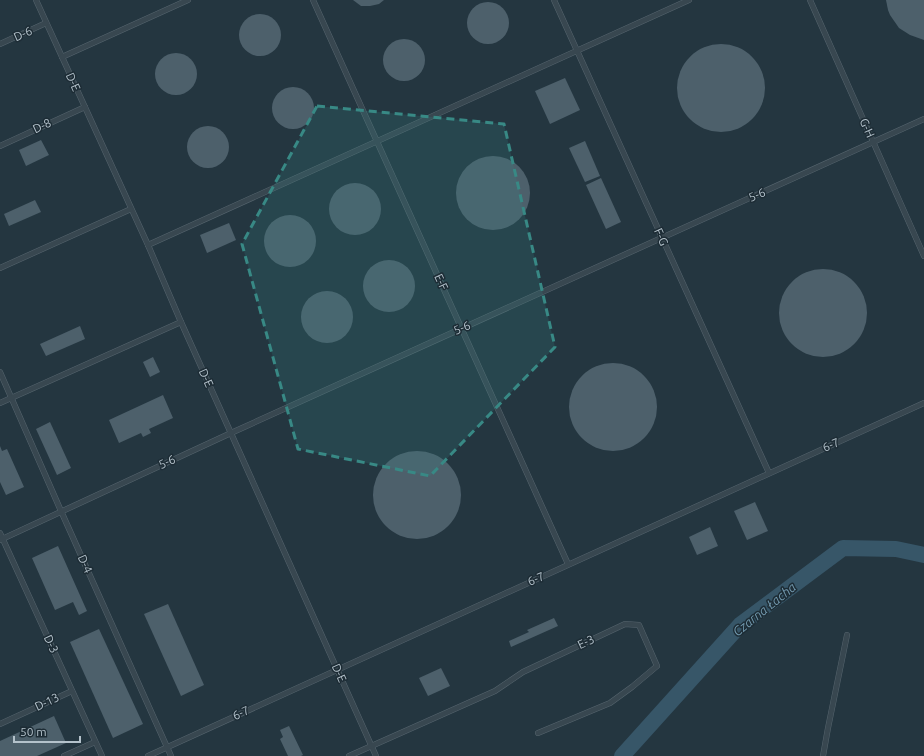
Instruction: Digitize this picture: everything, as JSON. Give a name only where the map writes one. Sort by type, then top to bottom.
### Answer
[{"type":"lane","name":"D-E","points":[[36,0],[148,245],[181,322],[376,756]]},
{"type":"lane","points":[[62,57],[188,0]]},
{"type":"lane","name":"E-F","points":[[313,0],[568,564]]},
{"type":"lane","name":"F-G","points":[[554,0],[769,473]]},
{"type":"lane","points":[[148,245],[689,0]]},
{"type":"lane","name":"G-H","points":[[810,0],[924,256]]},
{"type":"lane","name":"D-6","points":[[0,44],[46,23]]},
{"type":"lane","name":"D-8","points":[[0,146],[85,107]]},
{"type":"lane","name":"5-6","points":[[1,539],[231,433],[924,119]]},
{"type":"lane","points":[[0,268],[131,209]]},
{"type":"lane","points":[[0,403],[181,322]]},
{"type":"lane","name":"D-4","points":[[0,372],[172,756]]},
{"type":"lane","name":"6-7","points":[[148,756],[924,403]]},
{"type":"lane","name":"D-3","points":[[0,533],[1,539],[102,756]]},
{"type":"lane","name":"E-3","points":[[372,746],[494,691],[523,672],[625,624],[639,625],[658,666],[610,703],[538,733]]},
{"type":"lane","points":[[823,756],[847,635]]},
{"type":"lane","name":"D-13","points":[[0,724],[72,691]]},
{"type":"lane","points":[[64,756],[95,742]]},
{"type":"lane","points":[[349,756],[372,746]]},
{"type":"highlighted area","points":[[317,106],[504,124],[555,347],[430,476],[298,449],[242,244]]},
{"type":"building","points":[[353,0],[384,0],[379,4],[361,6]]},
{"type":"building","points":[[886,0],[924,0],[924,40],[910,35],[899,28],[890,15]]},
{"type":"building","points":[[484,2],[492,2],[500,5],[506,11],[509,23],[506,35],[500,41],[492,44],[484,44],[476,41],[470,35],[467,27],[467,19],[470,11],[476,5]]},
{"type":"building","points":[[256,14],[264,14],[272,17],[278,23],[281,35],[278,47],[272,53],[264,56],[256,56],[248,53],[242,47],[239,39],[239,31],[242,23],[248,17]]},
{"type":"building","points":[[400,39],[408,39],[416,42],[422,48],[425,60],[422,72],[416,78],[408,81],[400,81],[392,78],[386,72],[383,64],[383,56],[386,48],[392,42]]},
{"type":"building","points":[[721,44],[738,47],[752,57],[762,71],[765,88],[762,105],[752,119],[738,129],[721,132],[704,129],[690,119],[680,105],[677,88],[680,71],[690,57],[704,47]]},
{"type":"building","points":[[172,53],[180,53],[188,56],[194,62],[197,74],[194,86],[188,92],[180,95],[172,95],[164,92],[158,86],[155,78],[155,70],[158,62],[164,56]]},
{"type":"building","points":[[565,78],[580,110],[550,124],[535,91]]},
{"type":"building","points":[[289,87],[297,87],[305,90],[311,96],[314,108],[311,120],[305,126],[297,129],[289,129],[281,126],[275,120],[272,112],[272,104],[275,96],[281,90]]},
{"type":"building","points":[[204,126],[212,126],[220,129],[226,135],[229,147],[226,159],[220,165],[212,168],[204,168],[196,165],[190,159],[187,151],[187,143],[190,135],[196,129]]},
{"type":"building","points":[[41,140],[49,155],[26,166],[19,150]]},
{"type":"building","points":[[585,141],[600,176],[585,182],[569,148]]},
{"type":"building","points":[[493,156],[507,159],[519,167],[527,179],[530,193],[527,207],[519,219],[507,227],[493,230],[479,227],[467,219],[459,207],[456,193],[459,179],[467,167],[479,159]]},
{"type":"building","points":[[601,178],[621,222],[606,229],[586,185]]},
{"type":"building","points":[[350,183],[360,183],[374,190],[381,204],[381,214],[374,228],[360,235],[350,235],[340,231],[333,224],[329,214],[329,204],[333,194],[340,187]]},
{"type":"building","points":[[35,200],[41,212],[9,226],[4,214]]},
{"type":"building","points":[[285,215],[295,215],[309,222],[316,236],[316,246],[309,260],[295,267],[285,267],[275,263],[268,256],[264,246],[264,236],[268,226],[275,219]]},
{"type":"building","points":[[229,223],[236,240],[207,253],[200,235]]},
{"type":"building","points":[[384,260],[394,260],[408,267],[415,281],[415,291],[408,305],[394,312],[384,312],[374,308],[367,301],[363,291],[363,281],[367,271],[374,264]]},
{"type":"building","points":[[823,269],[840,272],[854,282],[864,296],[867,313],[864,330],[854,344],[840,354],[823,357],[806,354],[792,344],[782,330],[779,313],[782,296],[792,282],[806,272]]},
{"type":"building","points":[[322,291],[332,291],[346,298],[353,312],[353,322],[346,336],[332,343],[322,343],[312,339],[305,332],[301,322],[301,312],[305,302],[312,295]]},
{"type":"building","points":[[80,326],[85,339],[46,356],[40,344]]},
{"type":"building","points":[[153,357],[160,372],[150,377],[143,362]]},
{"type":"building","points":[[613,363],[630,366],[644,376],[654,390],[657,407],[654,424],[644,438],[630,448],[613,451],[596,448],[582,438],[572,424],[569,407],[572,390],[582,376],[596,366]]},
{"type":"building","points":[[163,395],[173,418],[149,429],[151,433],[143,437],[141,433],[119,443],[109,420]]},
{"type":"building","points":[[50,422],[71,468],[57,475],[36,429]]},
{"type":"building","points":[[0,446],[2,451],[7,449],[24,487],[6,495],[0,482]]},
{"type":"building","points":[[417,451],[434,454],[448,464],[458,478],[461,495],[458,512],[448,526],[434,536],[417,539],[400,536],[386,526],[376,512],[373,495],[376,478],[386,464],[400,454]]},
{"type":"building","points":[[755,502],[768,531],[747,540],[734,511]]},
{"type":"building","points":[[710,527],[718,546],[697,555],[689,537]]},
{"type":"building","points":[[58,546],[87,611],[79,615],[73,602],[55,610],[32,558]]},
{"type":"building","points":[[168,604],[204,685],[181,696],[144,614]]},
{"type":"building","points":[[554,618],[558,626],[511,647],[509,641],[529,632],[527,630]]},
{"type":"building","points":[[99,629],[143,724],[113,738],[70,642]]},
{"type":"building","points":[[441,668],[450,686],[428,696],[419,678]]},
{"type":"building","points":[[54,716],[66,743],[37,756],[0,756],[0,741]]},
{"type":"building","points":[[289,726],[303,755],[301,756],[288,756],[280,739],[283,737],[280,730]]},
{"type":"waterway","name":"Czarna Łacha","points":[[622,756],[740,625],[843,548],[896,549],[924,555]]}]
